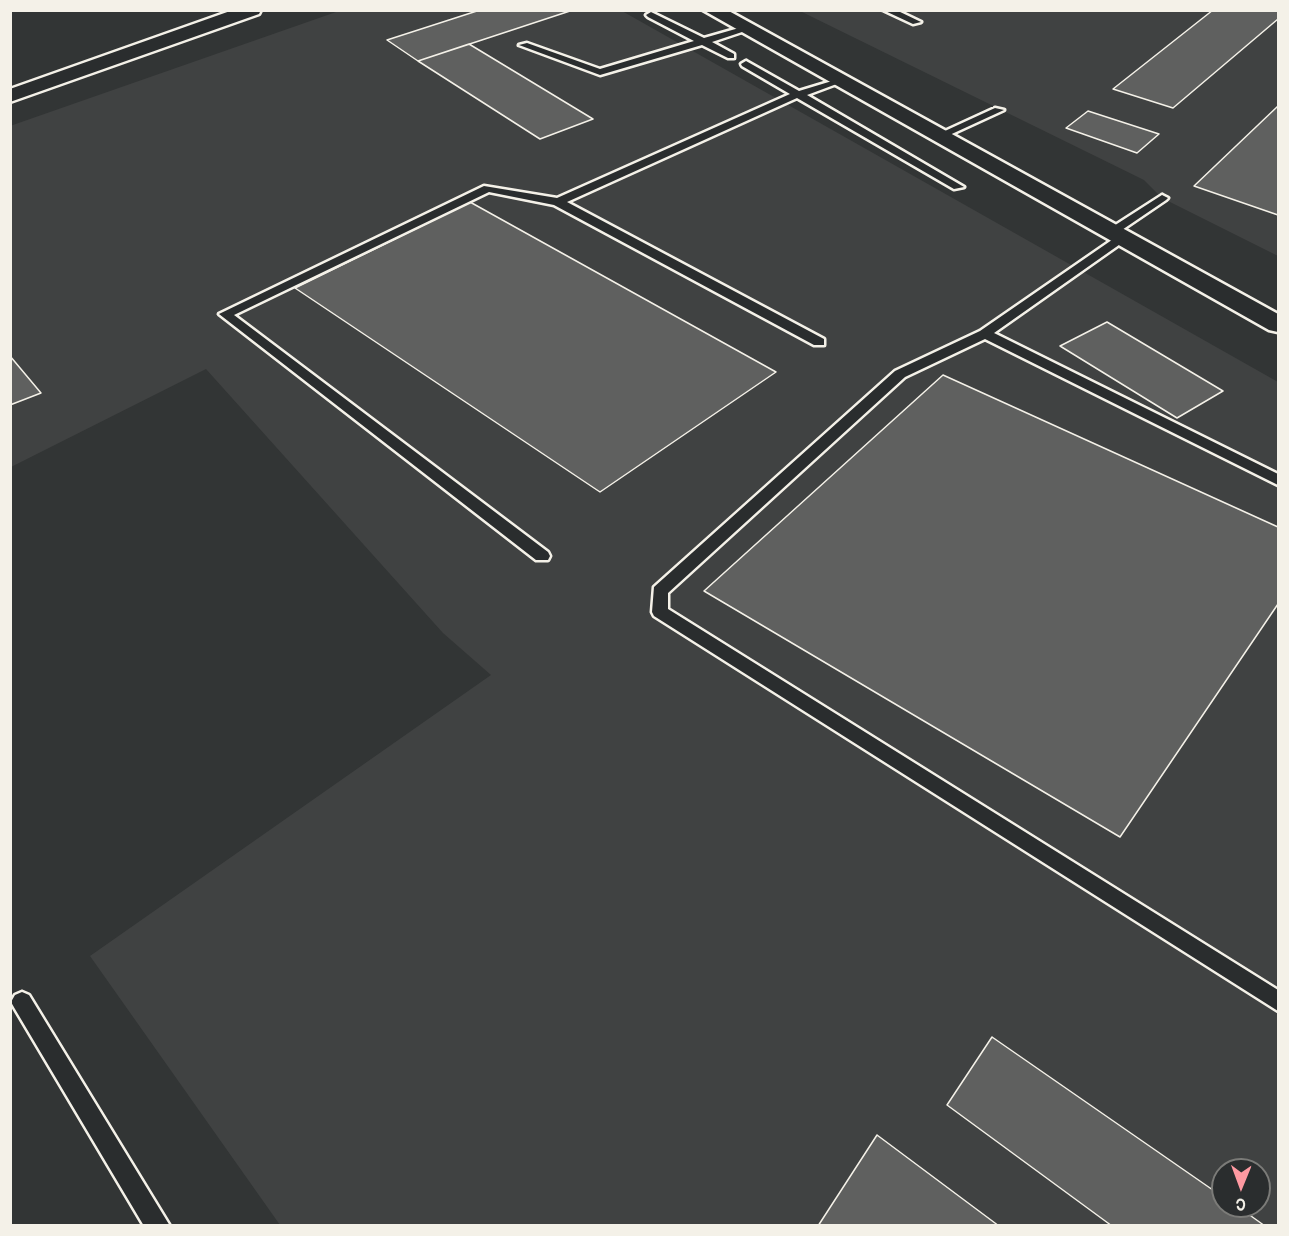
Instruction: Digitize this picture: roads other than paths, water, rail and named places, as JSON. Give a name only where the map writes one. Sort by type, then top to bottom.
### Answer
[{"type":"street","points":[[10,96],[252,10]]},
{"type":"street","points":[[712,10],[1278,324]]},
{"type":"lane","points":[[887,10],[916,22]]},
{"type":"lane","points":[[651,15],[731,56]]},
{"type":"lane","points":[[524,45],[600,72],[746,29]]},
{"type":"lane","points":[[746,64],[958,187]]},
{"type":"lane","points":[[558,202],[798,94],[838,80]]},
{"type":"lane","points":[[939,136],[999,110]]},
{"type":"lane","points":[[542,556],[225,314],[488,188],[558,202],[819,342]]},
{"type":"lane","points":[[1162,198],[985,334],[900,374],[660,591],[660,612],[1278,1001]]},
{"type":"lane","points":[[985,334],[1278,480]]},
{"type":"lane","points":[[22,1002],[158,1226]]}]
